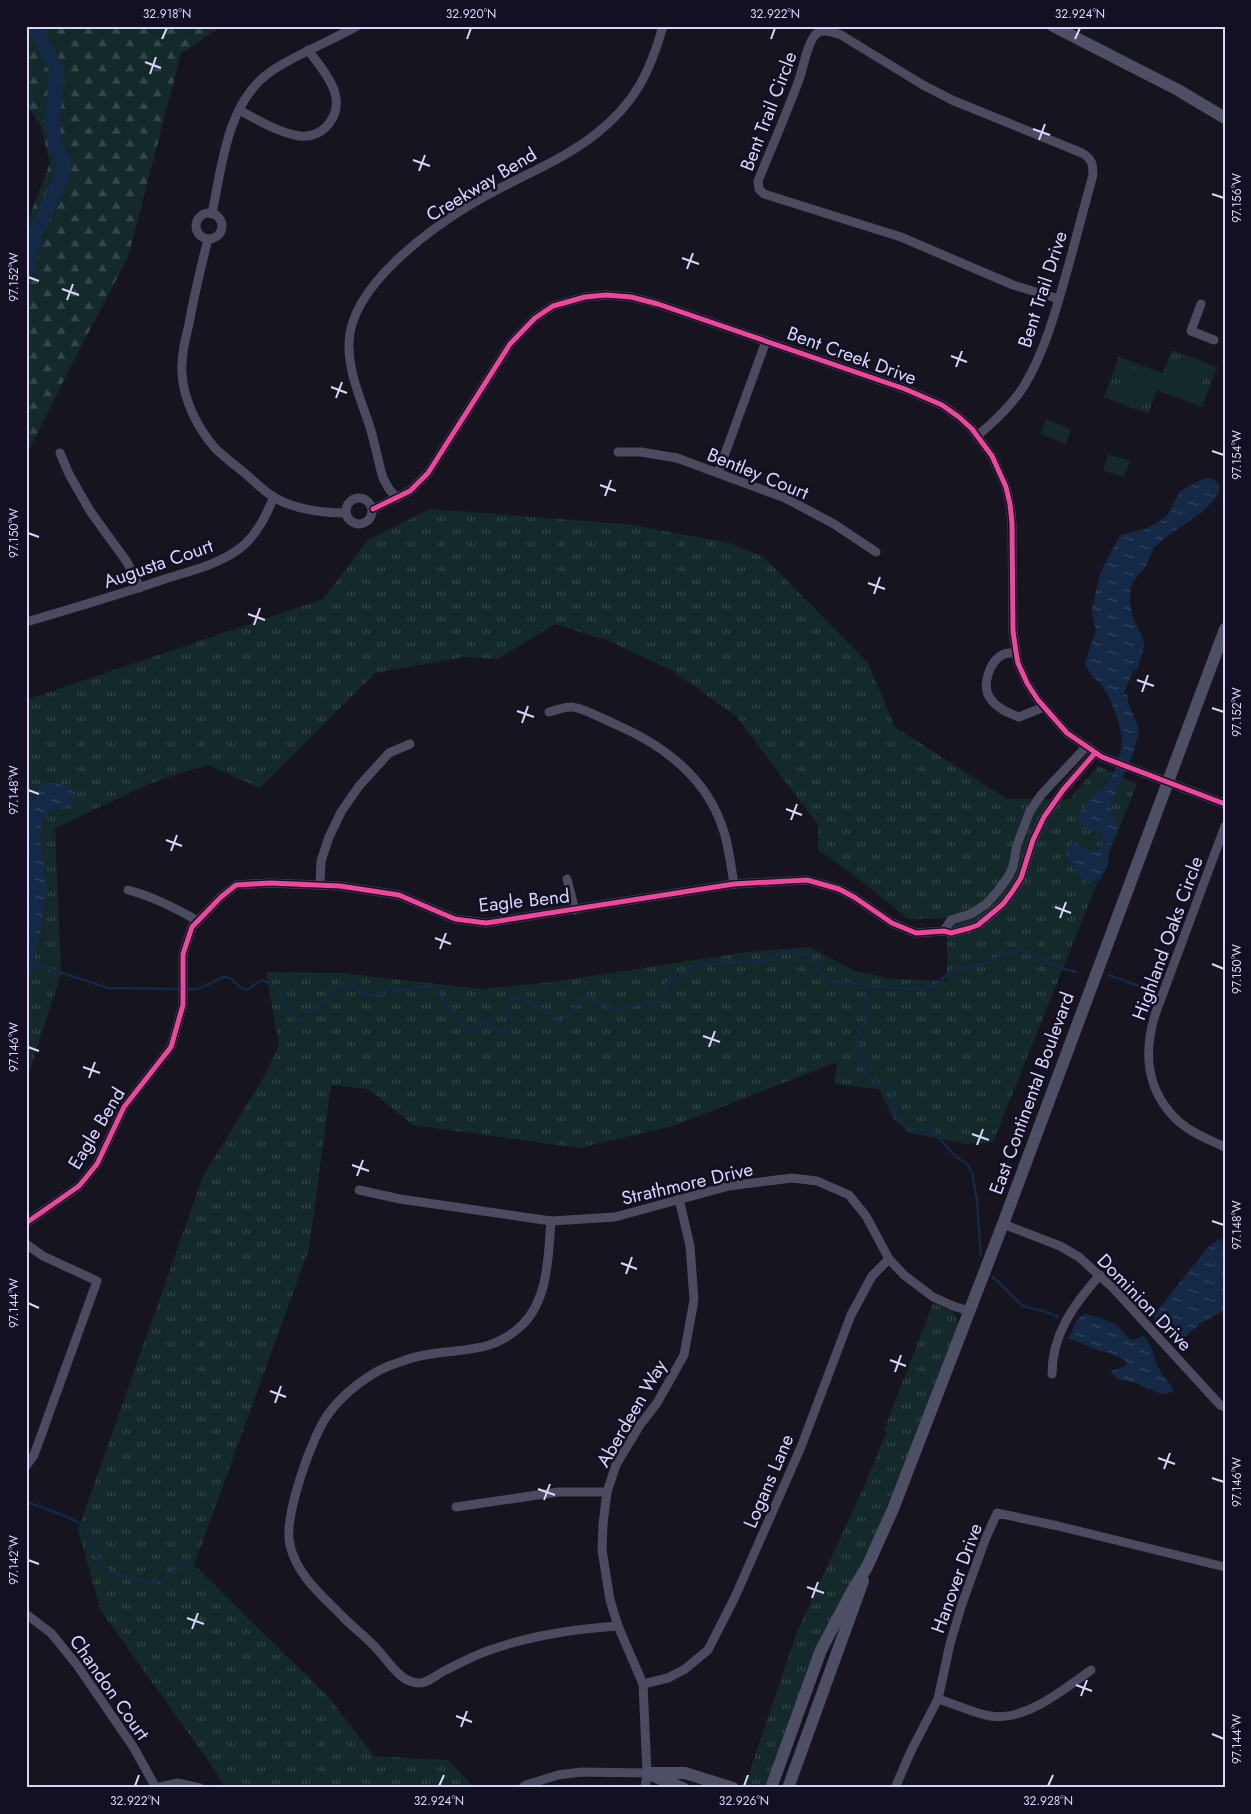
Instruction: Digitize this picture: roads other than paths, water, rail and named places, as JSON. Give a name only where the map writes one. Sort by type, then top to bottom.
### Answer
[{"type":"main road","points":[[1053,26],[1178,90],[1225,118]]},
{"type":"main road","name":"East Continental Boulevard","points":[[788,1788],[855,1606],[867,1567],[893,1509],[1003,1224],[1225,629]]},
{"type":"main road","name":"East Continental Boulevard","points":[[771,1788],[821,1650],[867,1567]]},
{"type":"main road","points":[[647,1773],[685,1772],[732,1788]]},
{"type":"main road","points":[[647,1773],[683,1788]]},
{"type":"street","points":[[212,214],[227,142],[239,110],[247,96],[260,80],[272,71],[308,50],[357,26]]},
{"type":"street","name":"Creekway Bend","points":[[397,498],[388,488],[383,478],[352,370],[349,342],[354,321],[361,304],[379,277],[422,239],[452,216],[476,201],[572,150],[597,133],[626,105],[638,89],[649,70],[663,26]]},
{"type":"street","name":"Bent Trail Circle","points":[[1059,299],[1013,284],[901,237],[764,194],[759,189],[758,181],[798,83],[810,44],[815,35],[826,31],[840,35],[923,85],[952,100],[1082,153],[1090,158],[1092,162]]},
{"type":"street","points":[[239,110],[274,128],[294,135],[309,136],[323,129],[330,122],[337,108],[337,97],[327,77],[308,50]]},
{"type":"street","name":"Bent Trail Drive","points":[[978,436],[1000,416],[1024,386],[1052,324],[1093,175],[1092,162]]},
{"type":"street","points":[[212,214],[220,219],[222,228],[216,237],[208,239],[201,236],[198,232],[197,224],[203,215],[212,214]]},
{"type":"street","points":[[208,239],[182,354],[184,390],[192,410],[203,431],[215,447],[266,492],[297,507],[313,511],[346,514]]},
{"type":"street","name":"Bent Creek Drive","points":[[373,509],[410,491],[428,473],[510,344],[535,318],[553,306],[606,295],[631,297],[658,304],[766,341],[912,392],[942,405],[959,417],[978,436],[994,458],[1006,487],[1010,504],[1013,631],[1018,663],[1027,683],[1044,707],[1067,733],[1095,753],[1225,804]]},
{"type":"street","points":[[1201,304],[1191,331],[1214,340]]},
{"type":"street","points":[[718,473],[766,341]]},
{"type":"street","name":"Bentley Court","points":[[618,452],[641,452],[677,458],[785,498],[834,524],[876,552]]},
{"type":"street","points":[[60,453],[69,474],[90,511],[127,562],[140,588]]},
{"type":"street","name":"Augusta Court","points":[[26,622],[140,588],[231,555],[261,525],[274,497]]},
{"type":"street","points":[[359,498],[368,501],[373,509],[371,518],[364,524],[354,524],[347,518],[346,514],[350,501],[359,498]]},
{"type":"street","points":[[1016,652],[1003,654],[992,665],[986,682],[990,699],[1006,712],[1020,717],[1044,707]]},
{"type":"street","points":[[549,712],[573,706],[639,735],[660,747],[674,758],[699,785],[717,814],[724,832],[734,884]]},
{"type":"street","points":[[320,885],[321,861],[329,837],[341,812],[359,786],[389,753],[410,744]]},
{"type":"street","points":[[944,931],[951,920],[971,914],[986,904],[997,892],[1013,867],[1017,846],[1030,811],[1041,795],[1086,747]]},
{"type":"street","name":"Eagle Bend","points":[[26,1223],[79,1186],[97,1164],[124,1107],[171,1048],[183,1005],[183,954],[192,927],[221,897],[236,885],[270,883],[340,886],[400,895],[455,918],[486,923],[734,884],[807,880],[839,889],[854,897],[874,912],[907,930],[916,933],[944,931],[951,933],[978,925],[1003,904],[1021,878],[1033,840],[1048,811],[1063,790],[1095,753]]},
{"type":"street","name":"Highland Oaks Circle","points":[[1225,826],[1150,1030],[1148,1059],[1153,1083],[1163,1103],[1182,1124],[1225,1147]]},
{"type":"street","points":[[567,879],[575,910]]},
{"type":"street","points":[[128,890],[147,895],[172,906],[198,921]]},
{"type":"street","name":"Strathmore Drive","points":[[359,1190],[400,1199],[551,1221],[615,1217],[728,1186],[792,1178],[817,1181],[850,1195],[866,1216],[889,1259],[904,1276],[933,1297],[968,1311]]},
{"type":"street","name":"Aberdeen Way","points":[[645,1788],[647,1773],[643,1684],[618,1626],[610,1600],[602,1550],[603,1524],[607,1492],[616,1465],[640,1425],[657,1403],[684,1355],[694,1300],[690,1246],[679,1200]]},
{"type":"street","points":[[551,1221],[543,1285],[534,1309],[512,1334],[498,1342],[478,1348],[420,1356],[389,1366],[359,1382],[329,1413],[311,1447],[296,1494],[289,1527],[289,1544],[300,1571],[357,1632],[376,1648],[395,1670],[404,1678],[418,1683],[428,1681],[444,1670],[488,1651],[530,1638],[581,1628],[618,1626]]},
{"type":"street","name":"Dominion Drive","points":[[1003,1224],[1060,1246],[1079,1257],[1100,1275],[1220,1405],[1225,1407]]},
{"type":"street","points":[[26,1244],[44,1256],[97,1281],[34,1455],[26,1466]]},
{"type":"street","name":"Logans Lane","points":[[643,1684],[668,1678],[685,1669],[708,1650],[735,1597],[801,1447],[851,1315],[872,1276],[889,1259]]},
{"type":"street","points":[[1052,1374],[1052,1359],[1062,1328],[1083,1294],[1100,1275]]},
{"type":"street","points":[[456,1507],[558,1492],[607,1492]]},
{"type":"street","name":"Hanover Drive","points":[[895,1788],[911,1751],[938,1699],[950,1644],[962,1604],[985,1540],[997,1513],[1225,1567]]},
{"type":"street","name":"Chandon Court","points":[[26,1614],[51,1633],[77,1665],[134,1748],[156,1788]]},
{"type":"street","points":[[938,1699],[990,1716],[1007,1716],[1024,1712],[1040,1704],[1091,1670]]},
{"type":"street","points":[[522,1788],[558,1775],[581,1772],[647,1773]]},
{"type":"street","points":[[156,1788],[178,1783],[200,1788]]},
{"type":"water","points":[[1205,478],[1214,480],[1219,485],[1216,496],[1202,512],[1156,546],[1146,566],[1135,579],[1130,591],[1132,612],[1143,638],[1144,647],[1137,670],[1134,669],[1124,693],[1128,696],[1128,702],[1139,733],[1132,756],[1110,806],[1117,829],[1116,835],[1109,847],[1108,865],[1101,879],[1087,883],[1072,866],[1066,852],[1070,845],[1074,843],[1093,853],[1102,845],[1101,833],[1081,827],[1080,814],[1089,801],[1111,778],[1117,764],[1122,742],[1119,725],[1109,697],[1085,663],[1096,629],[1092,608],[1102,569],[1120,535],[1145,529],[1160,521],[1167,515],[1180,491]]},
{"type":"water","points":[[45,782],[64,785],[75,791],[75,799],[69,806],[47,815],[40,829],[45,873],[44,903],[26,995],[26,800],[36,799],[39,786]]},
{"type":"water","points":[[1220,1239],[1225,1239],[1225,1310],[1201,1323],[1179,1342],[1153,1316],[1208,1247]]},
{"type":"water","points":[[1085,1314],[1117,1325],[1133,1341],[1143,1335],[1152,1348],[1157,1366],[1171,1385],[1173,1391],[1167,1394],[1158,1393],[1136,1383],[1117,1379],[1110,1371],[1124,1367],[1127,1363],[1126,1361],[1110,1353],[1068,1338],[1079,1318]]},
{"type":"waterway","points":[[26,277],[30,252],[37,230],[58,185],[64,166],[63,159],[56,149],[52,124],[57,71],[35,26]]},
{"type":"waterway","points":[[185,989],[198,989],[224,977],[230,978],[243,989],[248,990],[263,980],[277,990],[296,1021],[302,1019],[332,993],[339,982],[371,996],[384,993],[389,987],[404,990],[431,986],[459,1018],[466,1030],[476,1032],[485,1019],[497,1030],[504,1032],[512,996],[524,999],[562,1023],[582,999],[587,996],[615,1010],[651,1001],[665,1003],[667,983],[696,967],[729,962],[769,961],[780,952],[806,954],[818,966],[822,974],[834,982],[912,989],[935,986],[952,970],[980,965],[1016,950],[1030,952],[1059,967],[1076,972]]},
{"type":"waterway","points":[[26,961],[108,988],[180,989]]},
{"type":"waterway","points":[[1109,975],[1145,988]]},
{"type":"waterway","points":[[866,985],[866,1020],[859,1033],[857,1043],[866,1073],[876,1082],[892,1090],[895,1116],[907,1129],[929,1130],[935,1133],[955,1156],[967,1164],[972,1173],[977,1201],[981,1256]]},
{"type":"waterway","points":[[993,1277],[1023,1306],[1058,1317]]},
{"type":"waterway","points":[[26,1502],[83,1525],[87,1529],[89,1539],[98,1559],[104,1567],[113,1573],[152,1583],[162,1580],[185,1563]]}]
